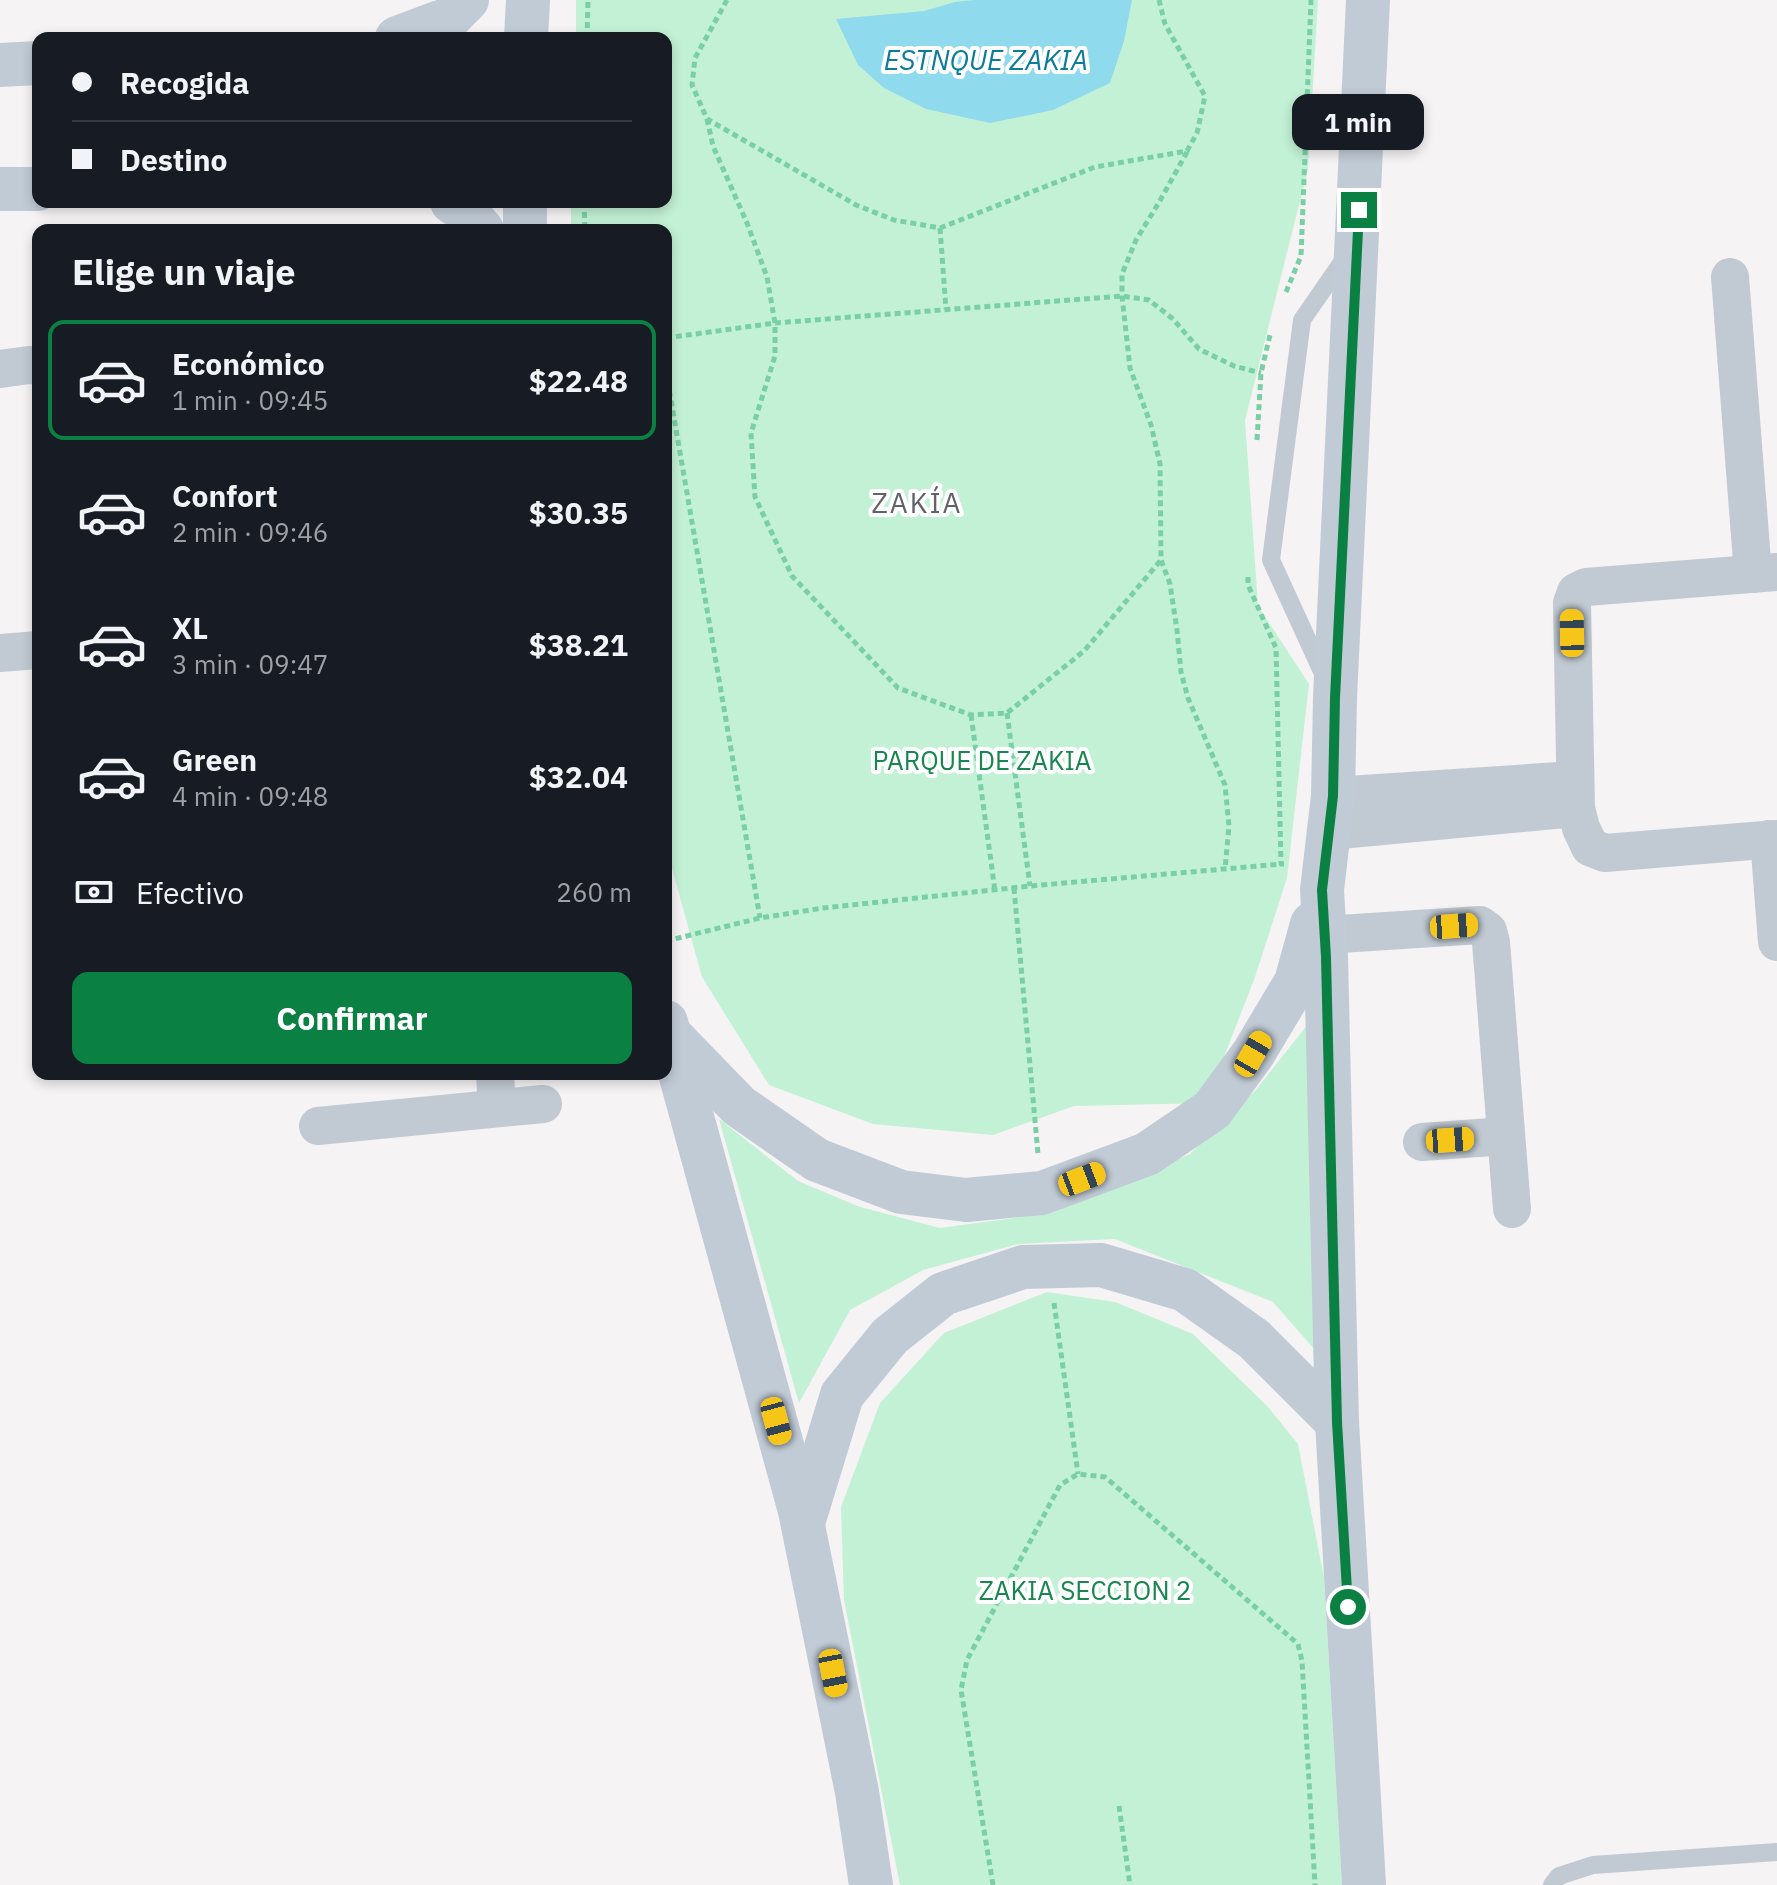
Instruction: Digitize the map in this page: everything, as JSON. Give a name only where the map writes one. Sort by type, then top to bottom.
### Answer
[{"type":"street","points":[[413,32],[448,19],[467,0]]},
{"type":"street","points":[[526,32],[528,0]]},
{"type":"street","points":[[672,1033],[739,1106],[817,1160],[901,1192],[966,1200],[1042,1193],[1147,1154],[1212,1110],[1253,1054],[1296,982],[1322,890],[1331,814],[1368,0]]},
{"type":"street","points":[[0,65],[32,63]]},
{"type":"street","points":[[0,189],[32,189]]},
{"type":"street","points":[[462,208],[477,224]]},
{"type":"street","points":[[1730,277],[1765,573],[1586,587],[1576,592],[1572,603],[1575,794],[1581,828],[1590,847],[1605,853],[1773,839],[1777,942]]},
{"type":"street","points":[[0,369],[32,365]]},
{"type":"street","points":[[0,653],[32,650]]},
{"type":"street","points":[[1331,814],[1575,794]]},
{"type":"street","points":[[1322,890],[1337,1422],[1364,1885]]},
{"type":"street","points":[[1324,935],[1480,925],[1488,931],[1512,1209]]},
{"type":"street","points":[[672,1044],[803,1524],[857,1792],[871,1885]]},
{"type":"street","points":[[318,1126],[496,1091],[543,1104]]},
{"type":"street","points":[[1422,1142],[1506,1136]]},
{"type":"street","points":[[803,1524],[842,1395],[890,1336],[943,1294],[1023,1267],[1101,1265],[1185,1290],[1254,1339],[1337,1422]]},
{"type":"lane","points":[[1335,698],[1271,560],[1302,320],[1357,240]]},
{"type":"lane","points":[[1552,1885],[1559,1876],[1593,1865],[1777,1852]]},
{"type":"path","points":[[587,32],[588,0]]},
{"type":"path","points":[[1159,0],[1165,24],[1205,96],[1197,133],[1136,240],[1122,274],[1122,296],[1130,368],[1151,425],[1160,464],[1161,560],[1170,584],[1181,672],[1188,698],[1225,785],[1229,826],[1225,869]]},
{"type":"path","points":[[723,1],[695,58],[692,85],[707,119],[713,146],[767,277],[775,323],[775,356],[751,433],[755,497],[792,576],[898,688],[971,715],[1007,713],[1084,651],[1161,560]]},
{"type":"path","points":[[707,119],[856,205],[894,220],[940,228],[1095,167],[1187,151]]},
{"type":"path","points":[[940,228],[946,309]]},
{"type":"path","points":[[672,337],[775,323],[1122,296],[1149,300],[1173,319],[1199,349],[1234,366],[1261,373]]},
{"type":"path","points":[[672,406],[760,918]]},
{"type":"path","points":[[1007,713],[1030,886]]},
{"type":"path","points":[[971,715],[995,891]]},
{"type":"path","points":[[672,940],[735,923],[823,908],[1281,864]]},
{"type":"path","points":[[1014,888],[1042,1193]]},
{"type":"path","points":[[1048,1266],[1078,1474]]},
{"type":"path","points":[[993,1885],[961,1690],[967,1660],[1060,1485],[1078,1474],[1105,1477],[1298,1644],[1302,1661],[1315,1885]]},
{"type":"path","points":[[1119,1806],[1130,1885]]},
{"type":"green space","name":"PARQUE DE ZAKIA","points":[[576,0],[1318,0],[1308,169],[1245,420],[1258,606],[1309,684],[1287,878],[1255,977],[1206,1103],[1074,1106],[993,1135],[873,1124],[769,1085],[702,977],[672,869],[672,224],[571,224],[571,208],[672,208],[672,32],[576,32]]},
{"type":"green space","points":[[1308,1024],[1316,1351],[1273,1302],[1115,1239],[1018,1244],[923,1270],[850,1310],[799,1403],[719,1119],[798,1181],[860,1207],[940,1228],[1052,1213],[1190,1154],[1255,1091]]},
{"type":"green space","name":"ZAKIA SECCION 2","points":[[1047,1292],[1115,1302],[1193,1334],[1268,1407],[1298,1444],[1324,1578],[1342,1885],[900,1885],[844,1600],[841,1507],[880,1403],[944,1333]]},
{"type":"water","name":"ESTNQUE ZAKIA","points":[[974,0],[1132,0],[1124,41],[1110,83],[1053,110],[990,123],[926,109],[884,88],[858,65],[836,19],[924,11]]},
{"type":"district","name":"ZAKÍA","points":[[917,503]]},
{"type":"route","points":[[1348,1607],[1337,1422],[1322,890],[1333,796],[1359,210]]}]
